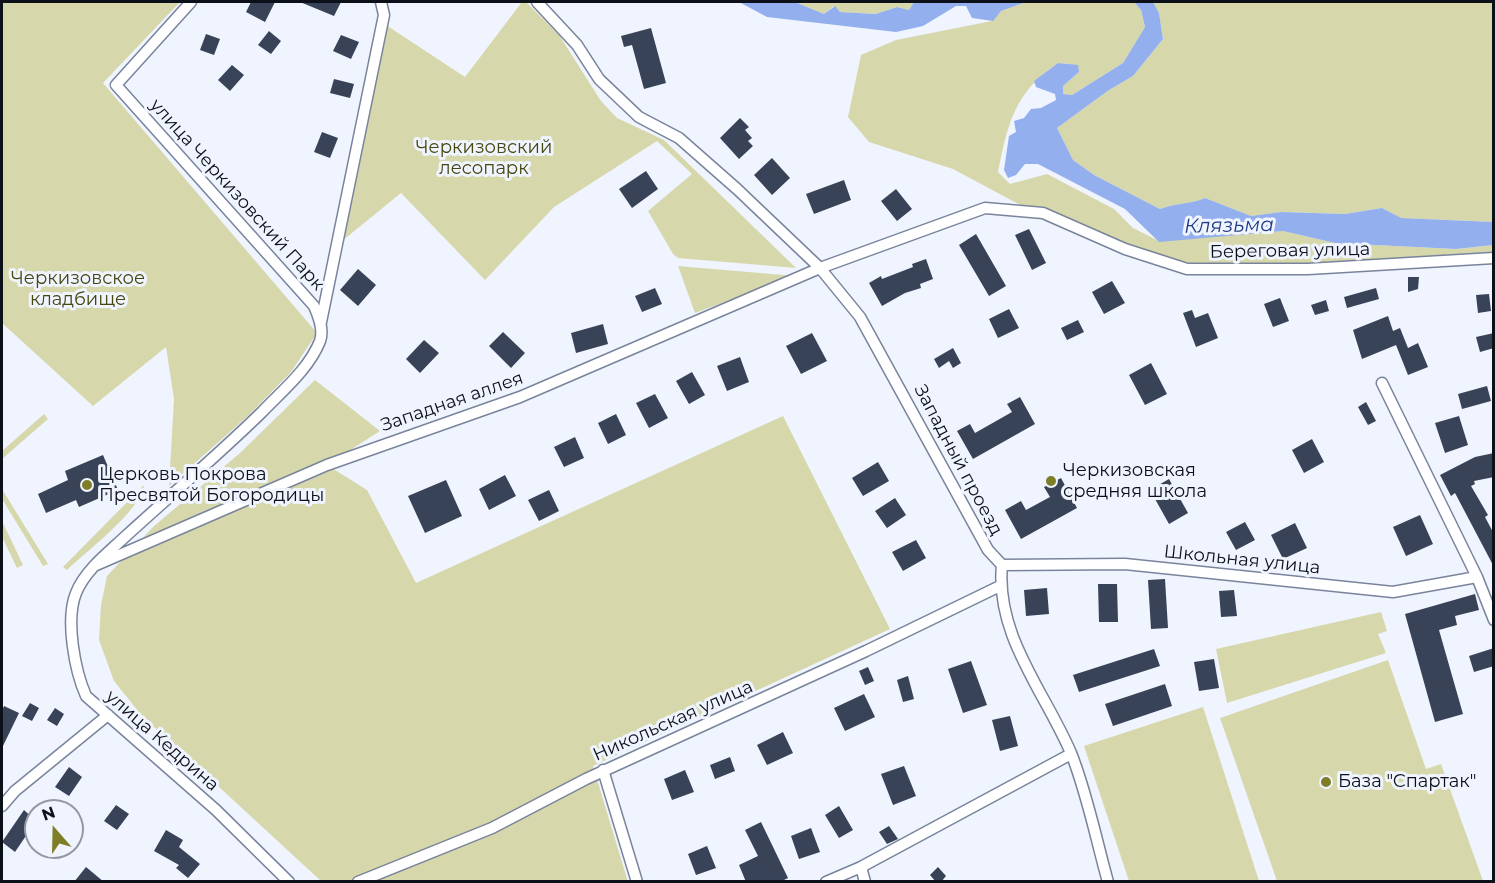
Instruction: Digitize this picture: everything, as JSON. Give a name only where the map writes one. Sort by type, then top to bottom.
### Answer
[{"type":"street","name":"улица Черкизовский Парк","points":[[191,2],[116,85],[289,277],[314,306],[321,322]]},
{"type":"street","points":[[94,566],[169,497],[202,471],[296,378],[320,340],[321,322],[384,15],[381,2]]},
{"type":"street","points":[[537,2],[563,28],[599,78],[639,117],[679,138],[820,268]]},
{"type":"street","name":"Береговая улица","points":[[820,268],[985,208],[1043,213],[1125,249],[1187,269],[1308,269],[1494,258]]},
{"type":"street","name":"Западный проезд","points":[[820,268],[860,316],[988,550],[1002,565]]},
{"type":"street","name":"Западная аллея","points":[[94,566],[327,465],[520,397],[820,268]]},
{"type":"street","points":[[1382,383],[1477,578],[1494,620]]},
{"type":"street","name":"Школьная улица","points":[[1002,565],[1125,564],[1392,592],[1477,578]]},
{"type":"street","points":[[1002,565],[1000,586],[1008,627],[1071,754],[1108,882]]},
{"type":"street","name":"улица Кедрина","points":[[94,566],[76,593],[72,630],[80,682],[86,696],[216,810],[289,882]]},
{"type":"street","name":"Никольская улица","points":[[358,882],[492,828],[603,770],[866,651],[1000,586]]},
{"type":"street","points":[[2,807],[15,790],[108,715]]},
{"type":"street","points":[[826,882],[861,867],[1071,754]]},
{"type":"street","points":[[603,770],[637,882]]},
{"type":"street","points":[[861,867],[865,882]]},
{"type":"green space","name":"Черкизовское кладбище","points":[[2,2],[180,2],[103,83],[317,333],[291,372],[249,415],[169,486],[174,399],[166,347],[93,406],[2,323]]},
{"type":"green space","name":"Черкизовский лесопарк","points":[[522,2],[526,2],[559,35],[601,101],[617,118],[664,140],[796,268],[678,258],[673,254],[648,211],[692,174],[657,141],[554,207],[485,280],[401,193],[331,250],[386,25],[465,77]]},
{"type":"green space","points":[[795,2],[914,2],[909,10],[897,7],[876,14],[840,12],[834,6],[824,14]]},
{"type":"green space","points":[[1026,2],[1134,2],[1141,10],[1145,27],[1123,63],[1072,95],[1062,94],[1063,86],[1079,72],[1068,64],[1058,63],[1031,86],[1015,110],[1005,139],[998,172],[1010,184],[1047,174],[1114,209],[1133,228],[1159,241],[1283,231],[1335,243],[1456,249],[1493,245],[1493,258],[1187,269],[1052,222],[953,169],[869,142],[848,117],[861,55],[896,40],[992,21],[1001,11]]},
{"type":"green space","points":[[1153,2],[1493,2],[1493,222],[1400,218],[1382,208],[1345,214],[1281,212],[1251,216],[1205,198],[1160,209],[1094,175],[1073,160],[1057,128],[1109,90],[1133,76],[1163,39],[1159,13]]},
{"type":"green space","points":[[678,266],[795,276],[695,313]]},
{"type":"green space","points":[[315,380],[380,431],[327,465],[367,490],[416,583],[783,416],[890,629],[593,766],[628,882],[321,881],[142,716],[114,681],[99,640],[101,605],[107,576],[153,527],[240,453]]},
{"type":"green space","points":[[44,414],[48,419],[2,459],[2,451]]},
{"type":"green space","points":[[144,485],[141,495],[124,518],[67,570],[63,567]]},
{"type":"green space","points":[[2,489],[48,564],[43,566],[2,499]]},
{"type":"green space","points":[[2,521],[23,565],[17,568],[2,537]]},
{"type":"green space","points":[[1381,612],[1387,631],[1378,634],[1386,653],[1227,703],[1216,649]]},
{"type":"green space","points":[[1388,660],[1426,769],[1441,764],[1483,881],[1277,881],[1220,718]]},
{"type":"green space","points":[[1203,707],[1259,881],[1129,881],[1084,746]]},
{"type":"water","points":[[739,2],[795,2],[824,14],[835,6],[840,12],[876,14],[897,7],[909,10],[914,2],[1026,2],[1001,11],[993,21],[972,18],[966,6],[956,6],[923,26],[896,32],[767,17]]},
{"type":"water","name":"Клязьма","points":[[1134,2],[1153,2],[1159,13],[1163,39],[1133,76],[1109,90],[1057,128],[1073,160],[1094,175],[1160,209],[1205,198],[1251,216],[1281,212],[1345,214],[1382,208],[1401,218],[1493,222],[1493,245],[1456,249],[1335,243],[1283,231],[1159,242],[1125,209],[1038,164],[1025,164],[1016,175],[1008,178],[1004,170],[1009,136],[1016,132],[1014,121],[1024,118],[1031,109],[1041,108],[1056,100],[1055,94],[1036,87],[1034,81],[1058,63],[1078,65],[1079,72],[1063,86],[1063,94],[1072,95],[1123,63],[1145,27],[1141,10]]},
{"type":"building","points":[[251,2],[275,2],[265,22],[246,12]]},
{"type":"building","points":[[300,2],[341,2],[334,16]]},
{"type":"building","points":[[651,28],[666,83],[644,89],[632,45],[624,47],[621,36]]},
{"type":"building","points":[[269,31],[281,41],[271,54],[258,45]]},
{"type":"building","points":[[206,34],[220,39],[214,55],[200,50]]},
{"type":"building","points":[[341,35],[359,42],[351,59],[333,51]]},
{"type":"building","points":[[232,65],[244,75],[230,91],[218,80]]},
{"type":"building","points":[[334,79],[354,84],[350,98],[330,93]]},
{"type":"building","points":[[740,118],[749,127],[745,130],[752,138],[748,141],[753,146],[739,159],[720,138]]},
{"type":"building","points":[[322,132],[338,138],[330,158],[314,152]]},
{"type":"building","points":[[772,158],[790,178],[772,195],[754,175]]},
{"type":"building","points":[[646,171],[658,189],[632,208],[619,189]]},
{"type":"building","points":[[844,180],[851,200],[814,214],[806,194]]},
{"type":"building","points":[[896,189],[912,209],[897,221],[881,201]]},
{"type":"building","points":[[1029,229],[1046,263],[1032,270],[1015,235]]},
{"type":"building","points":[[976,234],[1006,286],[989,296],[959,245]]},
{"type":"building","points":[[926,259],[933,279],[920,284],[921,288],[905,293],[882,306],[869,283],[881,276],[882,279],[913,267],[912,264]]},
{"type":"building","points":[[358,269],[376,285],[358,306],[340,290]]},
{"type":"building","points":[[1408,277],[1419,277],[1418,289],[1408,292]]},
{"type":"building","points":[[1112,281],[1125,303],[1104,314],[1092,292]]},
{"type":"building","points":[[655,288],[662,304],[642,312],[635,296]]},
{"type":"building","points":[[1376,288],[1379,299],[1347,308],[1344,297]]},
{"type":"building","points":[[1489,294],[1491,311],[1478,313],[1476,295]]},
{"type":"building","points":[[1280,298],[1289,321],[1273,327],[1264,304]]},
{"type":"building","points":[[1326,300],[1329,311],[1315,315],[1311,305]]},
{"type":"building","points":[[1009,309],[1019,328],[998,338],[989,319]]},
{"type":"building","points":[[1192,310],[1195,318],[1208,313],[1218,338],[1196,347],[1183,313]]},
{"type":"building","points":[[1388,316],[1393,331],[1400,328],[1408,348],[1418,343],[1428,367],[1408,375],[1396,345],[1362,359],[1353,330]]},
{"type":"building","points":[[1078,320],[1084,332],[1067,340],[1061,328]]},
{"type":"building","points":[[603,324],[608,344],[576,353],[571,333]]},
{"type":"building","points":[[503,332],[525,353],[511,368],[489,346]]},
{"type":"building","points":[[812,333],[827,361],[801,374],[786,346]]},
{"type":"building","points":[[1494,333],[1494,348],[1480,352],[1476,337]]},
{"type":"building","points":[[424,340],[439,353],[420,373],[406,359]]},
{"type":"building","points":[[953,348],[961,363],[953,368],[949,361],[939,368],[934,359]]},
{"type":"building","points":[[740,357],[749,382],[727,391],[717,366]]},
{"type":"building","points":[[1151,363],[1167,394],[1145,405],[1129,375]]},
{"type":"building","points":[[692,372],[705,395],[689,404],[676,381]]},
{"type":"building","points":[[1487,386],[1491,401],[1462,409],[1458,394]]},
{"type":"building","points":[[655,394],[668,418],[649,428],[636,403]]},
{"type":"building","points":[[1020,397],[1035,424],[973,459],[957,431],[970,424],[975,433],[1012,412],[1007,404]]},
{"type":"building","points":[[1366,402],[1376,421],[1368,425],[1358,407]]},
{"type":"building","points":[[616,414],[626,435],[608,444],[598,423]]},
{"type":"building","points":[[1459,416],[1468,445],[1445,453],[1435,423]]},
{"type":"building","points":[[575,437],[584,458],[564,467],[554,447]]},
{"type":"building","points":[[1312,439],[1324,462],[1304,473],[1292,450]]},
{"type":"building","points":[[1494,453],[1494,477],[1474,481],[1475,484],[1471,486],[1488,515],[1485,517],[1494,534],[1494,567],[1455,493],[1451,496],[1440,475],[1475,457]]},
{"type":"building","name":"Церковь Покрова Пресвятой Богородицы","points":[[103,455],[118,490],[79,507],[76,500],[46,513],[38,494],[68,480],[65,471]]},
{"type":"building","points":[[878,462],[889,481],[863,496],[852,478]]},
{"type":"building","points":[[505,475],[516,496],[489,510],[479,489]]},
{"type":"building","points":[[1061,478],[1077,508],[1021,539],[1005,510],[1021,501],[1026,510],[1050,497],[1044,487]]},
{"type":"building","points":[[1169,479],[1188,513],[1169,524],[1150,490]]},
{"type":"building","points":[[446,480],[462,516],[425,533],[408,496]]},
{"type":"building","points":[[549,490],[559,511],[539,521],[528,500]]},
{"type":"building","points":[[895,498],[906,515],[887,528],[875,511]]},
{"type":"building","points":[[1420,515],[1433,544],[1406,556],[1393,527]]},
{"type":"building","points":[[1245,522],[1255,540],[1236,550],[1226,532]]},
{"type":"building","points":[[1295,523],[1307,548],[1283,559],[1271,535]]},
{"type":"building","points":[[916,540],[926,558],[903,571],[892,552]]},
{"type":"building","points":[[1165,579],[1168,628],[1151,629],[1148,580]]},
{"type":"building","points":[[1098,584],[1117,584],[1118,622],[1099,622]]},
{"type":"building","points":[[1047,588],[1049,614],[1026,616],[1024,590]]},
{"type":"building","points":[[1234,590],[1237,616],[1221,617],[1219,591]]},
{"type":"building","points":[[1475,594],[1479,610],[1455,616],[1457,625],[1439,630],[1463,714],[1435,722],[1405,614]]},
{"type":"building","points":[[1494,648],[1494,666],[1474,672],[1469,656]]},
{"type":"building","points":[[1154,649],[1160,666],[1079,692],[1073,675]]},
{"type":"building","points":[[1214,659],[1219,688],[1199,691],[1194,662]]},
{"type":"building","points":[[971,661],[987,705],[963,713],[948,669]]},
{"type":"building","points":[[868,667],[874,681],[865,685],[859,671]]},
{"type":"building","points":[[908,676],[914,699],[903,702],[897,680]]},
{"type":"building","points":[[1165,684],[1172,706],[1113,726],[1105,704]]},
{"type":"building","points":[[864,694],[875,717],[845,731],[834,708]]},
{"type":"building","points":[[30,703],[39,708],[32,721],[22,716]]},
{"type":"building","points":[[4,706],[19,713],[2,748],[2,711]]},
{"type":"building","points":[[55,708],[64,714],[57,726],[47,720]]},
{"type":"building","points":[[1010,716],[1018,746],[1000,751],[992,720]]},
{"type":"building","points":[[783,732],[793,753],[767,765],[757,745]]},
{"type":"building","points":[[730,757],[735,771],[715,779],[710,765]]},
{"type":"building","points":[[904,766],[916,796],[893,805],[881,774]]},
{"type":"building","points":[[69,767],[82,777],[69,796],[55,787]]},
{"type":"building","points":[[685,770],[694,792],[672,800],[664,779]]},
{"type":"building","points":[[116,805],[129,814],[117,830],[104,821]]},
{"type":"building","points":[[839,806],[853,830],[839,838],[825,815]]},
{"type":"building","points":[[24,810],[24,839],[15,852],[2,842]]},
{"type":"building","points":[[761,822],[788,878],[780,882],[746,882],[739,865],[758,856],[745,830]]},
{"type":"building","points":[[889,826],[898,839],[887,844],[879,832]]},
{"type":"building","points":[[811,828],[820,852],[799,859],[791,836]]},
{"type":"building","points":[[166,830],[183,840],[179,847],[200,864],[188,878],[176,868],[179,865],[154,851]]},
{"type":"building","points":[[707,846],[716,868],[696,875],[688,854]]},
{"type":"building","points":[[86,867],[104,882],[74,882]]},
{"type":"building","points":[[938,867],[946,876],[941,882],[936,882],[930,875]]},
{"type":"place","name":"Черкизовская средняя школа","points":[[1051,481]]},
{"type":"place","name":"Церковь Покрова Пресвятой Богородицы","points":[[87,485]]},
{"type":"place","name":"База \"Спартак\"","points":[[1326,782]]}]
